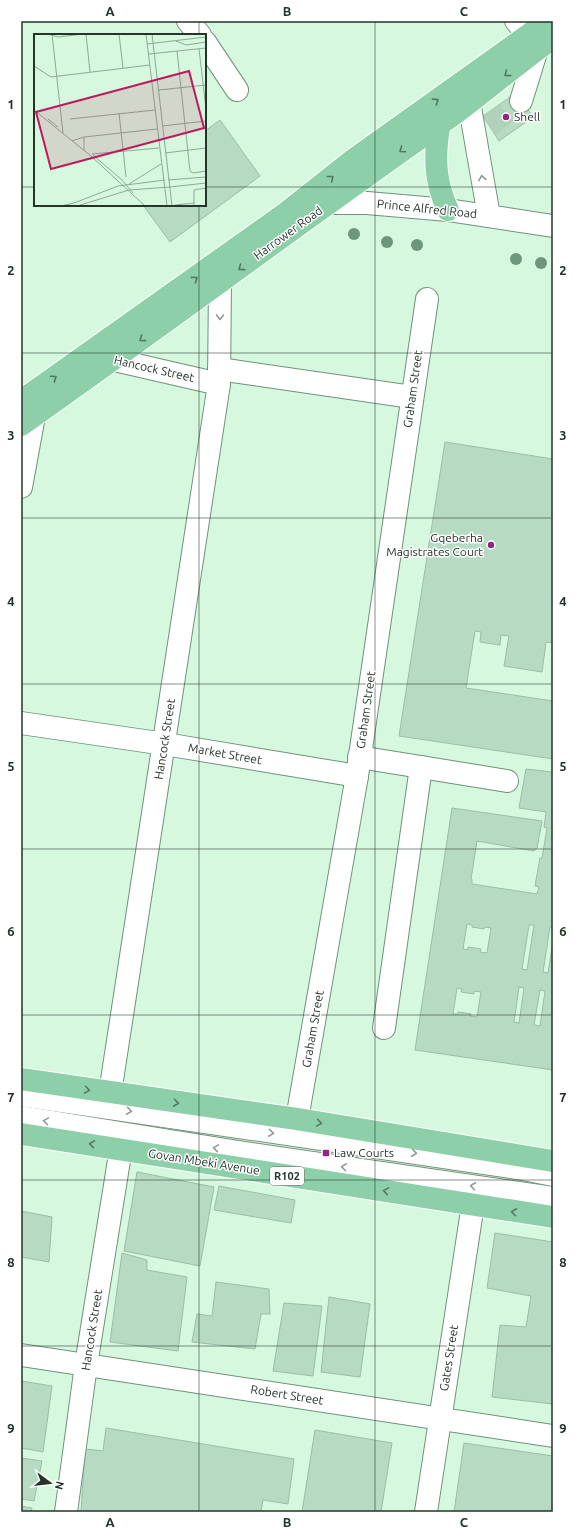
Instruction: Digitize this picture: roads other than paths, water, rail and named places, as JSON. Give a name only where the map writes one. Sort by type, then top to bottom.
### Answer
[{"type":"main road","name":"Harrower Road","points":[[25,414],[89,354],[329,203],[469,102],[548,21]]},
{"type":"main road","name":"Harrower Road","points":[[25,414],[114,360],[353,160],[534,36]]},
{"type":"main road","points":[[440,122],[436,169],[442,197],[448,210]]},
{"type":"main road","points":[[21,1079],[297,1119],[553,1161]]},
{"type":"main road","name":"Govan Mbeki Avenue","points":[[21,1134],[121,1148],[553,1217]]},
{"type":"street","points":[[188,21],[199,34]]},
{"type":"street","points":[[522,101],[534,36]]},
{"type":"street","points":[[206,44],[237,90]]},
{"type":"street","points":[[469,102],[482,129],[489,216]]},
{"type":"street","name":"Prince Alfred Road","points":[[301,202],[367,203],[448,210],[553,226]]},
{"type":"street","name":"Hancock Street","points":[[110,1093],[165,744],[219,376],[217,274]]},
{"type":"street","name":"Graham Street","points":[[297,1119],[358,767],[427,299]]},
{"type":"street","name":"Hancock Street","points":[[89,354],[114,360],[219,376]]},
{"type":"street","points":[[219,376],[412,397]]},
{"type":"street","points":[[21,487],[25,414]]},
{"type":"street","name":"Market Street","points":[[21,723],[165,744],[358,767],[421,767],[508,781]]},
{"type":"street","points":[[384,1028],[421,767]]},
{"type":"street","points":[[21,1095],[518,1168],[553,1175]]},
{"type":"street","points":[[21,1117],[245,1153],[553,1198]]},
{"type":"street","name":"Hancock Street","points":[[66,1512],[86,1365],[121,1148]]},
{"type":"street","name":"Gates Street","points":[[426,1512],[473,1204]]},
{"type":"street","name":"Robert Street","points":[[21,1355],[553,1436]]},
{"type":"tunnel","points":[[489,126],[521,101]]},
{"type":"place","name":"Shell","points":[[506,117]]},
{"type":"place","name":"Gqeberha Magistrates Court","points":[[491,545]]},
{"type":"place","name":"Law Courts","points":[[326,1153]]}]
